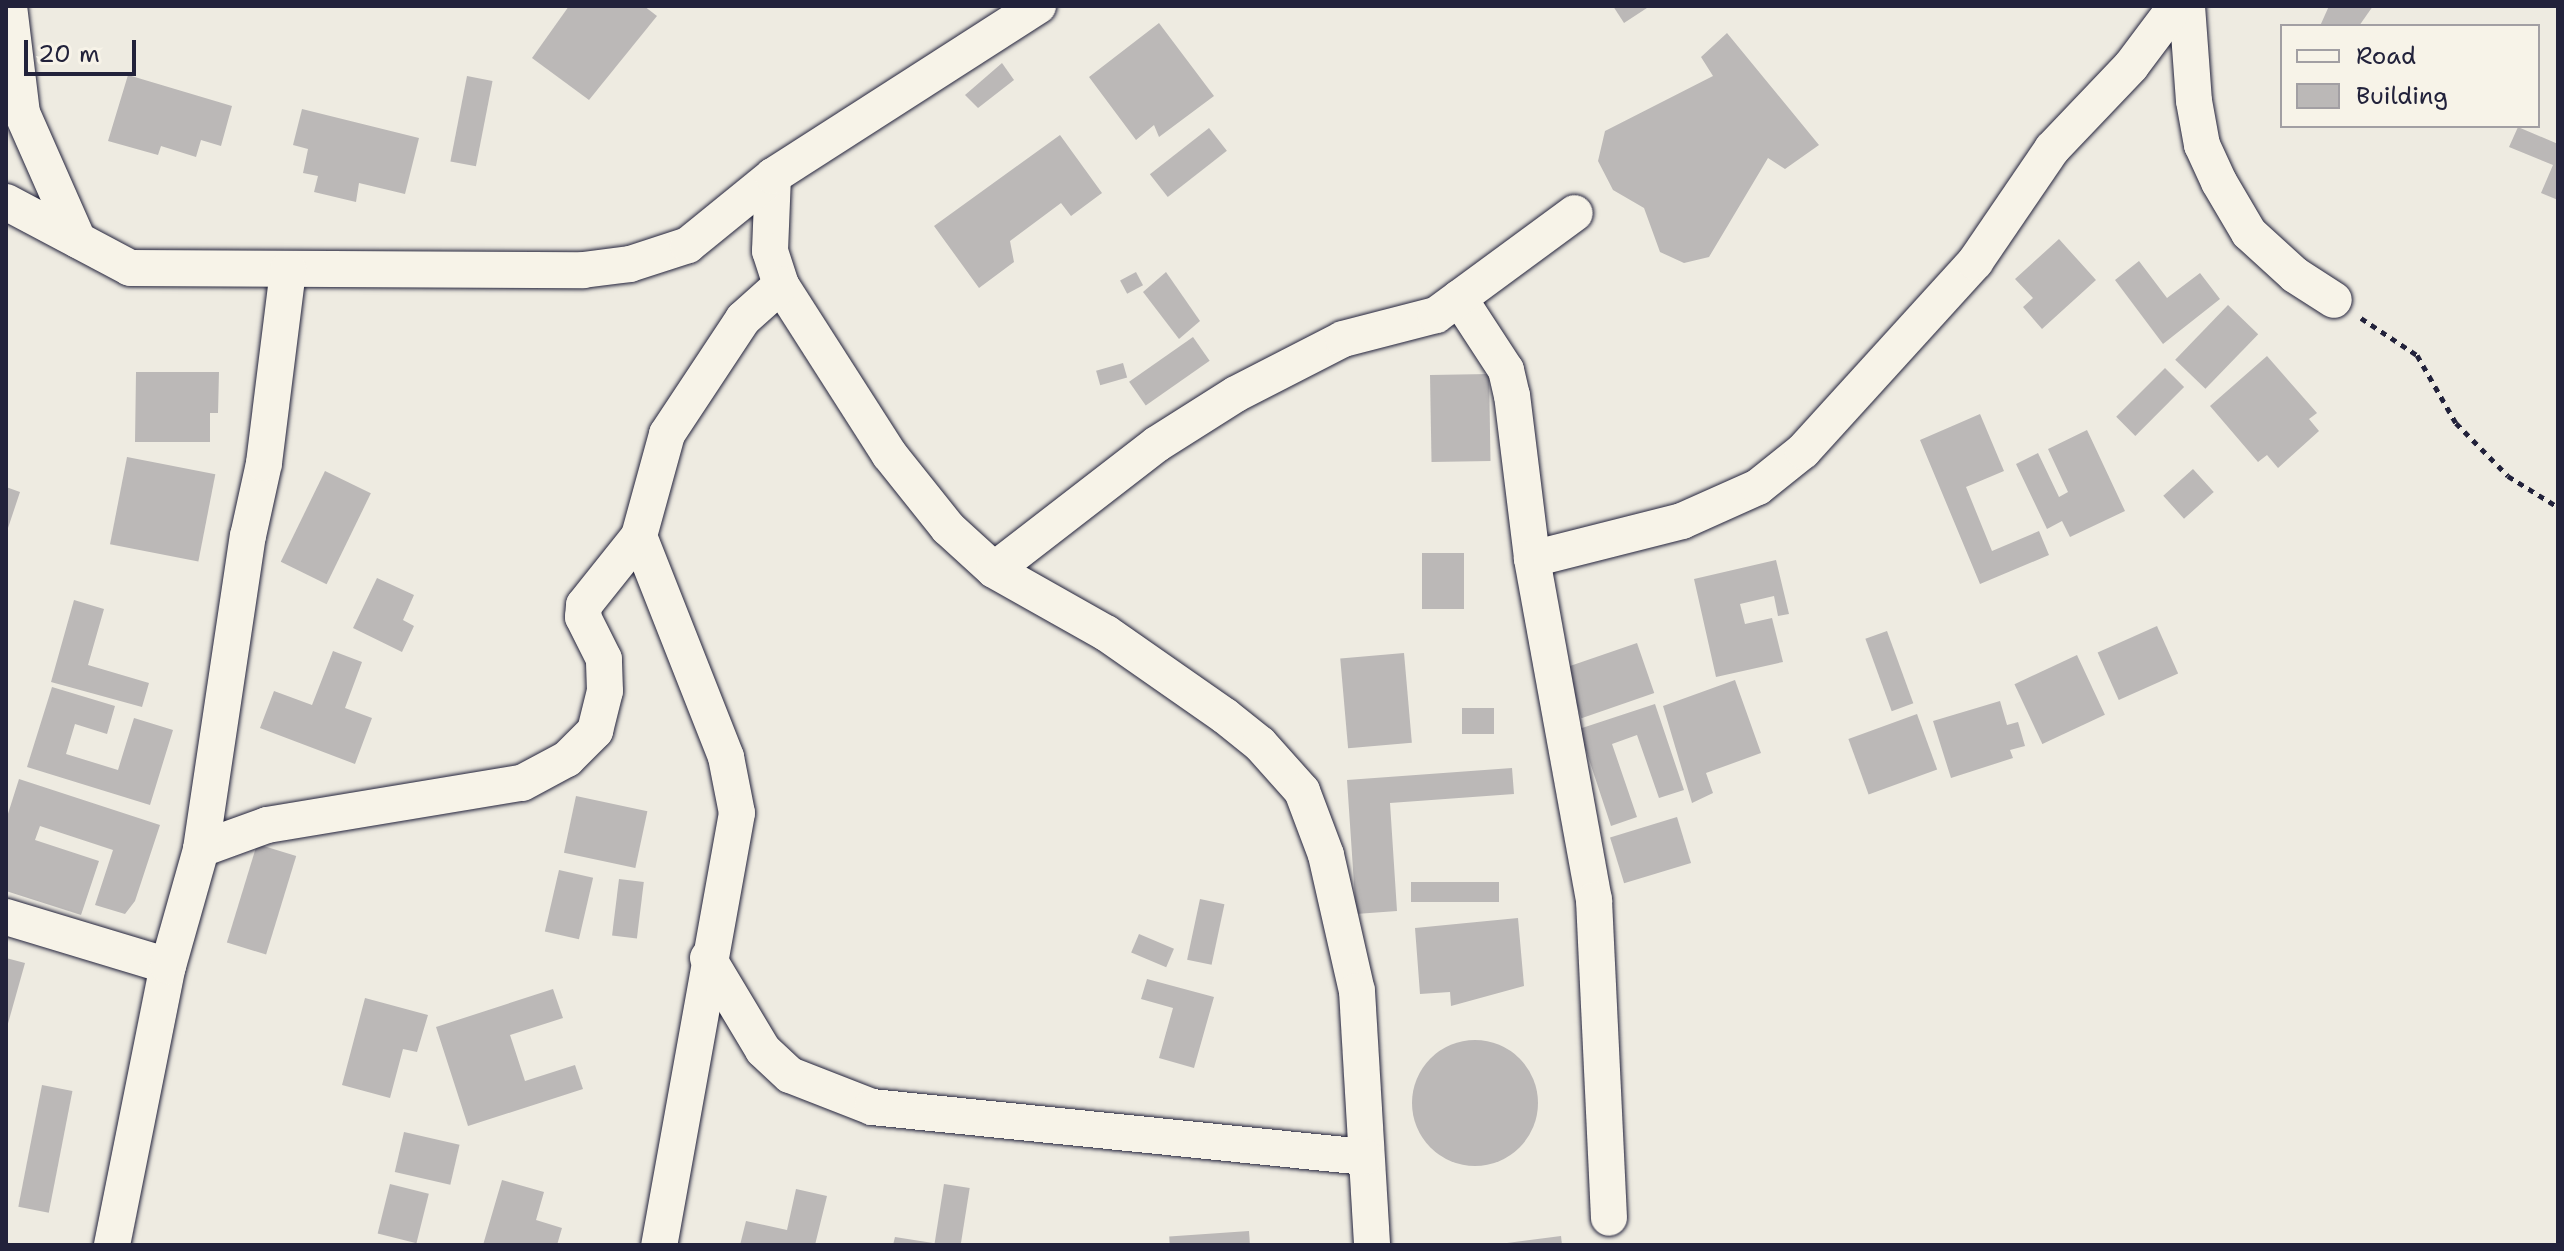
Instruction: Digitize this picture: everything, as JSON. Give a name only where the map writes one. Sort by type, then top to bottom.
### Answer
[{"type":"street","points":[[9,6],[22,113],[78,240]]},
{"type":"street","points":[[6,202],[130,268],[583,270],[630,264],[688,245],[773,176],[1038,6]]},
{"type":"street","points":[[1532,559],[1682,521],[1758,487],[1803,451],[1975,262],[2052,149],[2131,66],[2176,6]]},
{"type":"street","points":[[2187,6],[2194,101],[2202,145],[2219,182],[2249,233],[2295,275],[2334,300]]},
{"type":"street","points":[[773,176],[770,251],[781,285],[889,454],[948,528],[994,570],[1106,633],[1225,716],[1260,744],[1302,791],[1326,855],[1357,991],[1364,1157],[1372,1245]]},
{"type":"street","points":[[994,570],[1157,444],[1236,394],[1343,339],[1436,315],[1575,213]]},
{"type":"street","points":[[112,1245],[168,966],[201,849],[248,536],[264,463],[288,269]]},
{"type":"street","points":[[201,849],[281,822],[522,783],[567,759],[595,731],[605,691],[604,659],[583,617],[584,605],[639,536],[667,434],[743,319],[781,285]]},
{"type":"street","points":[[1459,298],[1506,370],[1532,559],[1594,900],[1609,1218]]},
{"type":"street","points":[[639,536],[736,792],[733,842],[708,958],[659,1245]]},
{"type":"street","points":[[6,917],[168,966]]},
{"type":"street","points":[[708,958],[763,1050],[790,1075],[872,1107],[1364,1157]]},
{"type":"path","points":[[2334,300],[2417,355],[2456,423],[2508,476],[2558,507]]},
{"type":"building","points":[[569,6],[644,6],[657,16],[589,100],[532,58]]},
{"type":"building","points":[[1613,6],[1650,6],[1624,23]]},
{"type":"building","points":[[2329,6],[2373,6],[2360,24],[2321,24]]},
{"type":"building","points":[[1159,23],[1214,96],[1159,137],[1154,125],[1136,140],[1089,77]]},
{"type":"building","points":[[1727,33],[1819,145],[1785,169],[1768,158],[1709,257],[1684,263],[1660,252],[1644,208],[1613,190],[1598,161],[1605,131],[1713,76],[1701,57]]},
{"type":"building","points":[[1002,63],[1014,80],[978,108],[965,95]]},
{"type":"building","points":[[128,75],[232,106],[221,146],[201,140],[196,157],[161,146],[158,155],[108,141]]},
{"type":"building","points":[[467,76],[493,81],[476,166],[450,161]]},
{"type":"building","points":[[302,109],[419,138],[405,194],[359,183],[356,202],[314,192],[318,176],[303,173],[308,149],[293,145]]},
{"type":"building","points":[[1209,128],[1227,151],[1168,197],[1150,174]]},
{"type":"building","points":[[2518,128],[2558,144],[2558,200],[2541,193],[2553,165],[2509,147]]},
{"type":"building","points":[[1060,135],[1102,193],[1071,216],[1061,203],[1010,241],[1014,262],[979,288],[934,226]]},
{"type":"building","points":[[2059,239],[2096,280],[2042,329],[2023,307],[2033,298],[2015,279]]},
{"type":"building","points":[[2139,261],[2167,298],[2200,273],[2220,299],[2163,344],[2115,280]]},
{"type":"building","points":[[1136,272],[1143,285],[1127,294],[1120,280]]},
{"type":"building","points":[[1166,272],[1200,321],[1179,339],[1143,292]]},
{"type":"building","points":[[2228,305],[2258,334],[2205,389],[2175,360]]},
{"type":"building","points":[[1193,337],[1210,361],[1146,405],[1129,382]]},
{"type":"building","points":[[2267,356],[2317,413],[2309,419],[2319,431],[2278,468],[2267,455],[2258,462],[2210,406]]},
{"type":"building","points":[[1123,363],[1127,377],[1100,385],[1096,371]]},
{"type":"building","points":[[2165,368],[2184,387],[2135,436],[2116,417]]},
{"type":"building","points":[[136,372],[219,372],[218,413],[210,413],[210,442],[135,442]]},
{"type":"building","points":[[1489,374],[1491,461],[1432,462],[1430,375]]},
{"type":"building","points":[[1980,414],[2004,471],[1966,487],[1992,551],[2039,531],[2049,555],[1980,584],[1920,440]]},
{"type":"building","points":[[2087,430],[2125,511],[2070,537],[2062,521],[2047,529],[2016,464],[2038,453],[2059,497],[2068,492],[2048,449]]},
{"type":"building","points":[[127,457],[215,474],[198,562],[110,544]]},
{"type":"building","points":[[2193,469],[2214,492],[2184,519],[2163,496]]},
{"type":"building","points":[[325,471],[371,493],[327,584],[281,562]]},
{"type":"building","points":[[6,487],[20,492],[7,531],[6,531]]},
{"type":"building","points":[[1422,553],[1464,553],[1464,609],[1422,609]]},
{"type":"building","points":[[1776,560],[1789,614],[1778,616],[1774,596],[1740,604],[1745,624],[1772,618],[1783,662],[1716,677],[1694,579]]},
{"type":"building","points":[[377,578],[414,595],[403,620],[414,626],[402,652],[353,628]]},
{"type":"building","points":[[74,600],[104,609],[88,665],[149,683],[142,707],[51,682]]},
{"type":"building","points":[[2157,626],[2178,674],[2119,700],[2098,652]]},
{"type":"building","points":[[1887,631],[1913,703],[1892,711],[1865,639]]},
{"type":"building","points":[[1637,643],[1654,693],[1581,718],[1564,668]]},
{"type":"building","points":[[333,651],[362,662],[345,708],[372,718],[355,764],[260,728],[274,691],[312,705]]},
{"type":"building","points":[[1404,653],[1412,743],[1348,748],[1340,659]]},
{"type":"building","points":[[2077,655],[2105,715],[2042,744],[2014,684]]},
{"type":"building","points":[[1735,680],[1761,753],[1706,773],[1713,793],[1692,803],[1663,706]]},
{"type":"building","points":[[52,687],[115,706],[107,734],[75,724],[66,754],[118,770],[134,718],[173,730],[150,805],[27,767]]},
{"type":"building","points":[[2000,701],[2007,725],[2018,722],[2025,746],[2010,750],[2013,758],[1951,778],[1933,721]]},
{"type":"building","points":[[1655,704],[1684,790],[1659,798],[1637,735],[1612,744],[1637,817],[1611,826],[1579,729]]},
{"type":"building","points":[[1462,708],[1494,708],[1494,734],[1462,734]]},
{"type":"building","points":[[1917,714],[1937,769],[1869,794],[1848,739]]},
{"type":"building","points":[[1512,768],[1514,794],[1390,803],[1397,911],[1356,914],[1347,780]]},
{"type":"building","points":[[19,779],[160,825],[135,901],[125,914],[95,905],[113,850],[40,826],[35,840],[99,861],[81,915],[6,891],[6,820]]},
{"type":"building","points":[[576,796],[647,811],[635,868],[564,853]]},
{"type":"building","points":[[1677,817],[1691,863],[1624,883],[1610,837]]},
{"type":"building","points":[[257,844],[296,856],[266,954],[227,942]]},
{"type":"building","points":[[559,870],[593,878],[579,939],[545,931]]},
{"type":"building","points":[[619,879],[644,882],[637,939],[612,936]]},
{"type":"building","points":[[1411,882],[1499,882],[1499,902],[1411,902]]},
{"type":"building","points":[[1200,899],[1224,904],[1212,965],[1187,960]]},
{"type":"building","points":[[1518,918],[1524,986],[1451,1006],[1450,992],[1420,994],[1415,928]]},
{"type":"building","points":[[1139,934],[1174,949],[1166,967],[1131,952]]},
{"type":"building","points":[[6,958],[25,963],[7,1027],[6,1027]]},
{"type":"building","points":[[1147,979],[1214,997],[1194,1068],[1159,1058],[1173,1008],[1141,999]]},
{"type":"building","points":[[553,989],[563,1018],[510,1035],[525,1081],[575,1065],[583,1089],[468,1126],[436,1027]]},
{"type":"building","points":[[365,998],[428,1015],[417,1052],[403,1049],[390,1098],[342,1085]]},
{"type":"building","points":[[1475,1040],[1499,1045],[1519,1059],[1533,1079],[1538,1103],[1533,1127],[1519,1147],[1499,1161],[1475,1166],[1451,1161],[1431,1147],[1417,1127],[1412,1103],[1417,1079],[1431,1059],[1451,1045]]},
{"type":"building","points":[[42,1085],[72,1091],[49,1213],[18,1207]]},
{"type":"building","points":[[404,1132],[460,1145],[450,1185],[395,1172]]},
{"type":"building","points":[[502,1180],[544,1192],[536,1220],[562,1228],[557,1245],[483,1245]]},
{"type":"building","points":[[390,1184],[429,1194],[416,1243],[378,1233]]},
{"type":"building","points":[[944,1184],[970,1188],[961,1245],[934,1245]]},
{"type":"building","points":[[796,1189],[827,1196],[815,1245],[740,1245],[746,1221],[787,1230]]},
{"type":"building","points":[[1249,1231],[1250,1245],[1170,1245],[1169,1237]]},
{"type":"building","points":[[1561,1236],[1562,1245],[1507,1245],[1507,1243]]},
{"type":"building","points":[[895,1237],[933,1243],[933,1245],[893,1245]]}]
